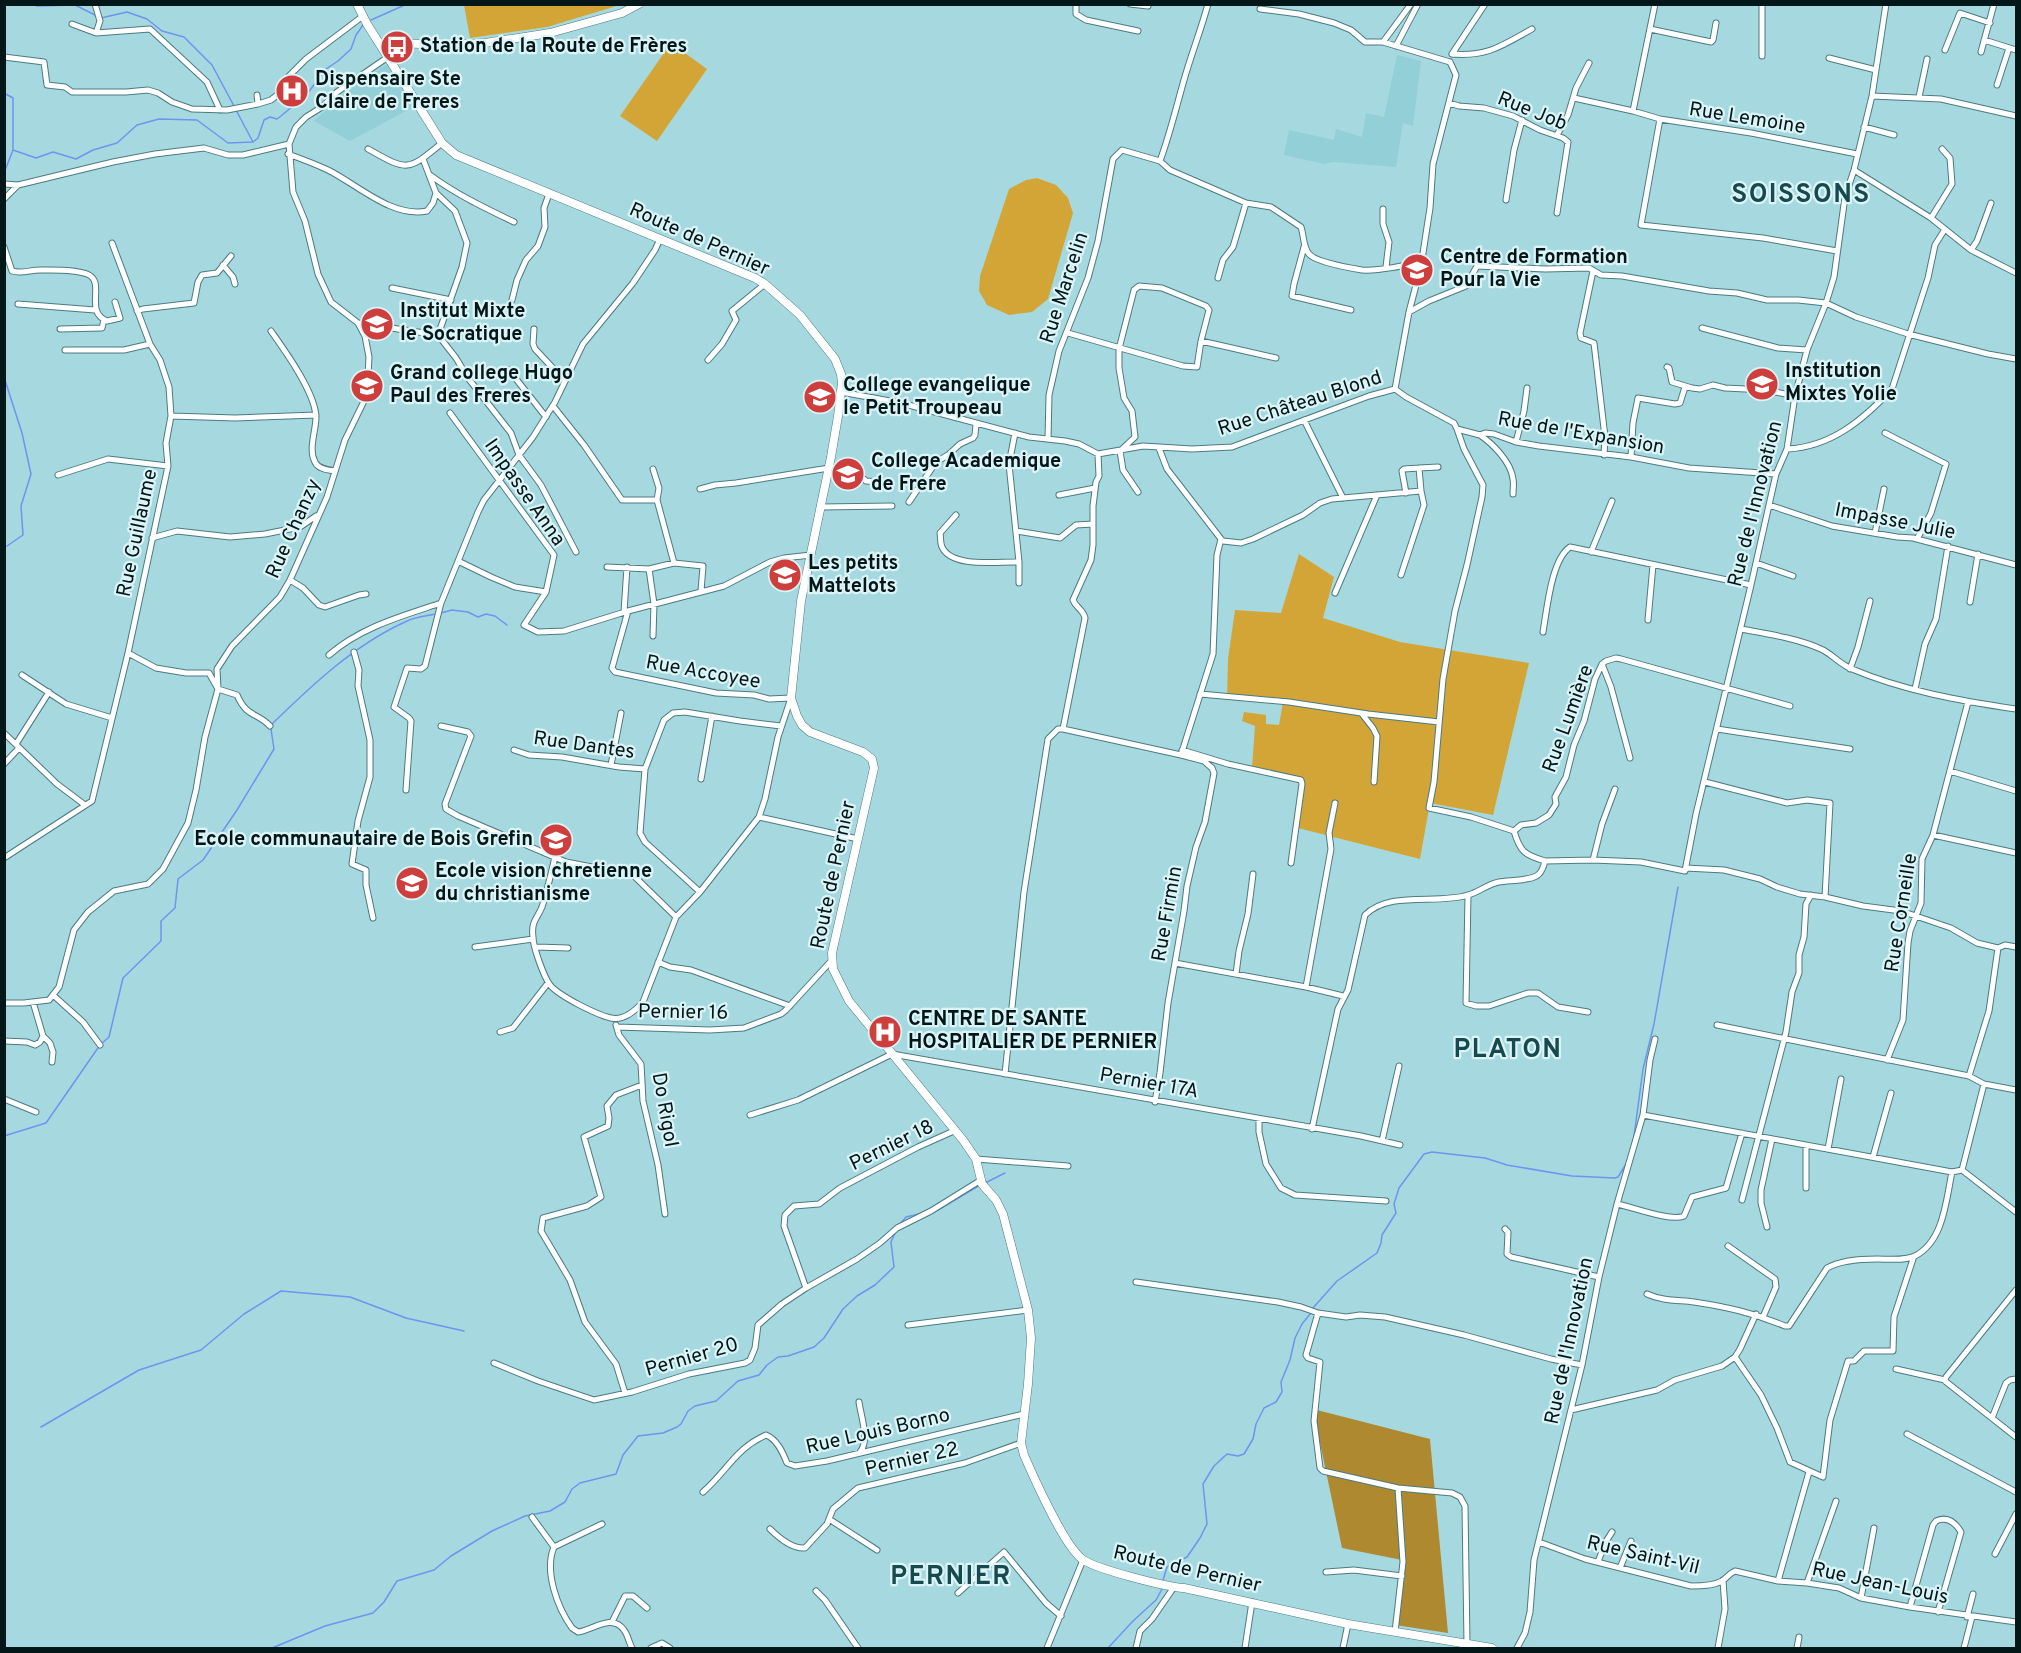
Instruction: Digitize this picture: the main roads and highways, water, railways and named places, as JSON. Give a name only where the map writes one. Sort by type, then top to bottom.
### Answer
[{"type":"waterway","points":[[32,4],[37,6],[75,5],[97,16]]},
{"type":"waterway","points":[[371,20],[407,4]]},
{"type":"waterway","points":[[101,18],[127,12],[147,19],[162,31],[184,37],[212,65],[234,106]]},
{"type":"waterway","points":[[13,150],[36,158],[53,152],[76,159],[93,150],[117,143],[137,125],[159,119],[197,120],[228,143],[253,142],[258,138],[264,120],[270,117],[277,119],[281,116],[307,94],[326,69],[351,49],[363,25]]},
{"type":"waterway","points":[[4,93],[13,98],[13,150],[4,173]]},
{"type":"waterway","points":[[236,110],[253,142]]},
{"type":"waterway","points":[[4,377],[22,433],[31,474],[21,506],[23,535],[4,548]]},
{"type":"waterway","points":[[441,613],[452,610],[468,612],[478,617],[486,614],[495,616],[507,625]]},
{"type":"waterway","points":[[271,725],[334,667],[368,642],[409,620],[436,614]]},
{"type":"waterway","points":[[4,1136],[46,1123],[100,1045],[109,1037],[123,978],[161,941],[161,921],[175,908],[178,879],[203,860],[237,810],[274,749],[271,729]]},
{"type":"waterway","points":[[1634,1136],[1643,1069],[1654,1024],[1678,887]]},
{"type":"waterway","points":[[1312,1309],[1337,1281],[1377,1253],[1382,1235],[1396,1213],[1394,1204],[1399,1188],[1424,1154],[1432,1152],[1485,1158],[1507,1165],[1572,1176],[1615,1178],[1626,1164]]},
{"type":"waterway","points":[[985,1183],[1005,1173]]},
{"type":"waterway","points":[[938,1210],[980,1185]]},
{"type":"waterway","points":[[900,1224],[906,1217],[919,1214]]},
{"type":"waterway","points":[[272,1648],[325,1626],[373,1613],[384,1602],[397,1581],[434,1570],[451,1556],[492,1531],[525,1516],[550,1511],[565,1502],[572,1489],[580,1483],[616,1474],[623,1455],[638,1436],[663,1433],[677,1427],[688,1411],[695,1406],[716,1401],[738,1381],[759,1375],[778,1357],[814,1347],[824,1338],[843,1309],[857,1296],[875,1285],[894,1267],[891,1242],[895,1233]]},
{"type":"waterway","points":[[41,1427],[139,1370],[201,1350],[244,1314],[281,1291],[350,1297],[406,1318],[464,1331]]},
{"type":"waterway","points":[[1163,1580],[1167,1567],[1187,1557],[1207,1524],[1203,1484],[1214,1466],[1227,1454],[1238,1456],[1244,1454],[1253,1439],[1256,1424],[1264,1408],[1276,1402],[1282,1392],[1281,1382],[1290,1360],[1295,1338],[1310,1314]]},
{"type":"waterway","points":[[1108,1648],[1156,1600],[1162,1589]]},
{"type":"place","name":"Station de la Route de Frères","points":[[397,47]]},
{"type":"place","name":"Dispensaire Ste Claire de Freres","points":[[292,91]]},
{"type":"place","name":"Centre de Formation Pour la Vie","points":[[1417,270]]},
{"type":"place","name":"Institut Mixte le Socratique","points":[[377,324]]},
{"type":"place","name":"Institution Mixtes Yolie","points":[[1762,384]]},
{"type":"place","name":"Grand college Hugo Paul des Freres","points":[[367,386]]},
{"type":"place","name":"College evangelique le Petit Troupeau","points":[[820,397]]},
{"type":"place","name":"College Academique de Frere","points":[[848,474]]},
{"type":"place","name":"Les petits Mattelots","points":[[785,575]]},
{"type":"place","name":"Ecole communautaire de Bois Grefin","points":[[556,840]]},
{"type":"place","name":"Ecole vision chretienne du christianisme","points":[[412,883]]},
{"type":"place","name":"CENTRE DE SANTE HOSPITALIER DE PERNIER","points":[[885,1032]]},
{"type":"district","name":"SOISSONS","points":[[1801,195]]},
{"type":"district","name":"PLATON","points":[[1508,1050]]},
{"type":"district","name":"PERNIER","points":[[951,1577]]}]
